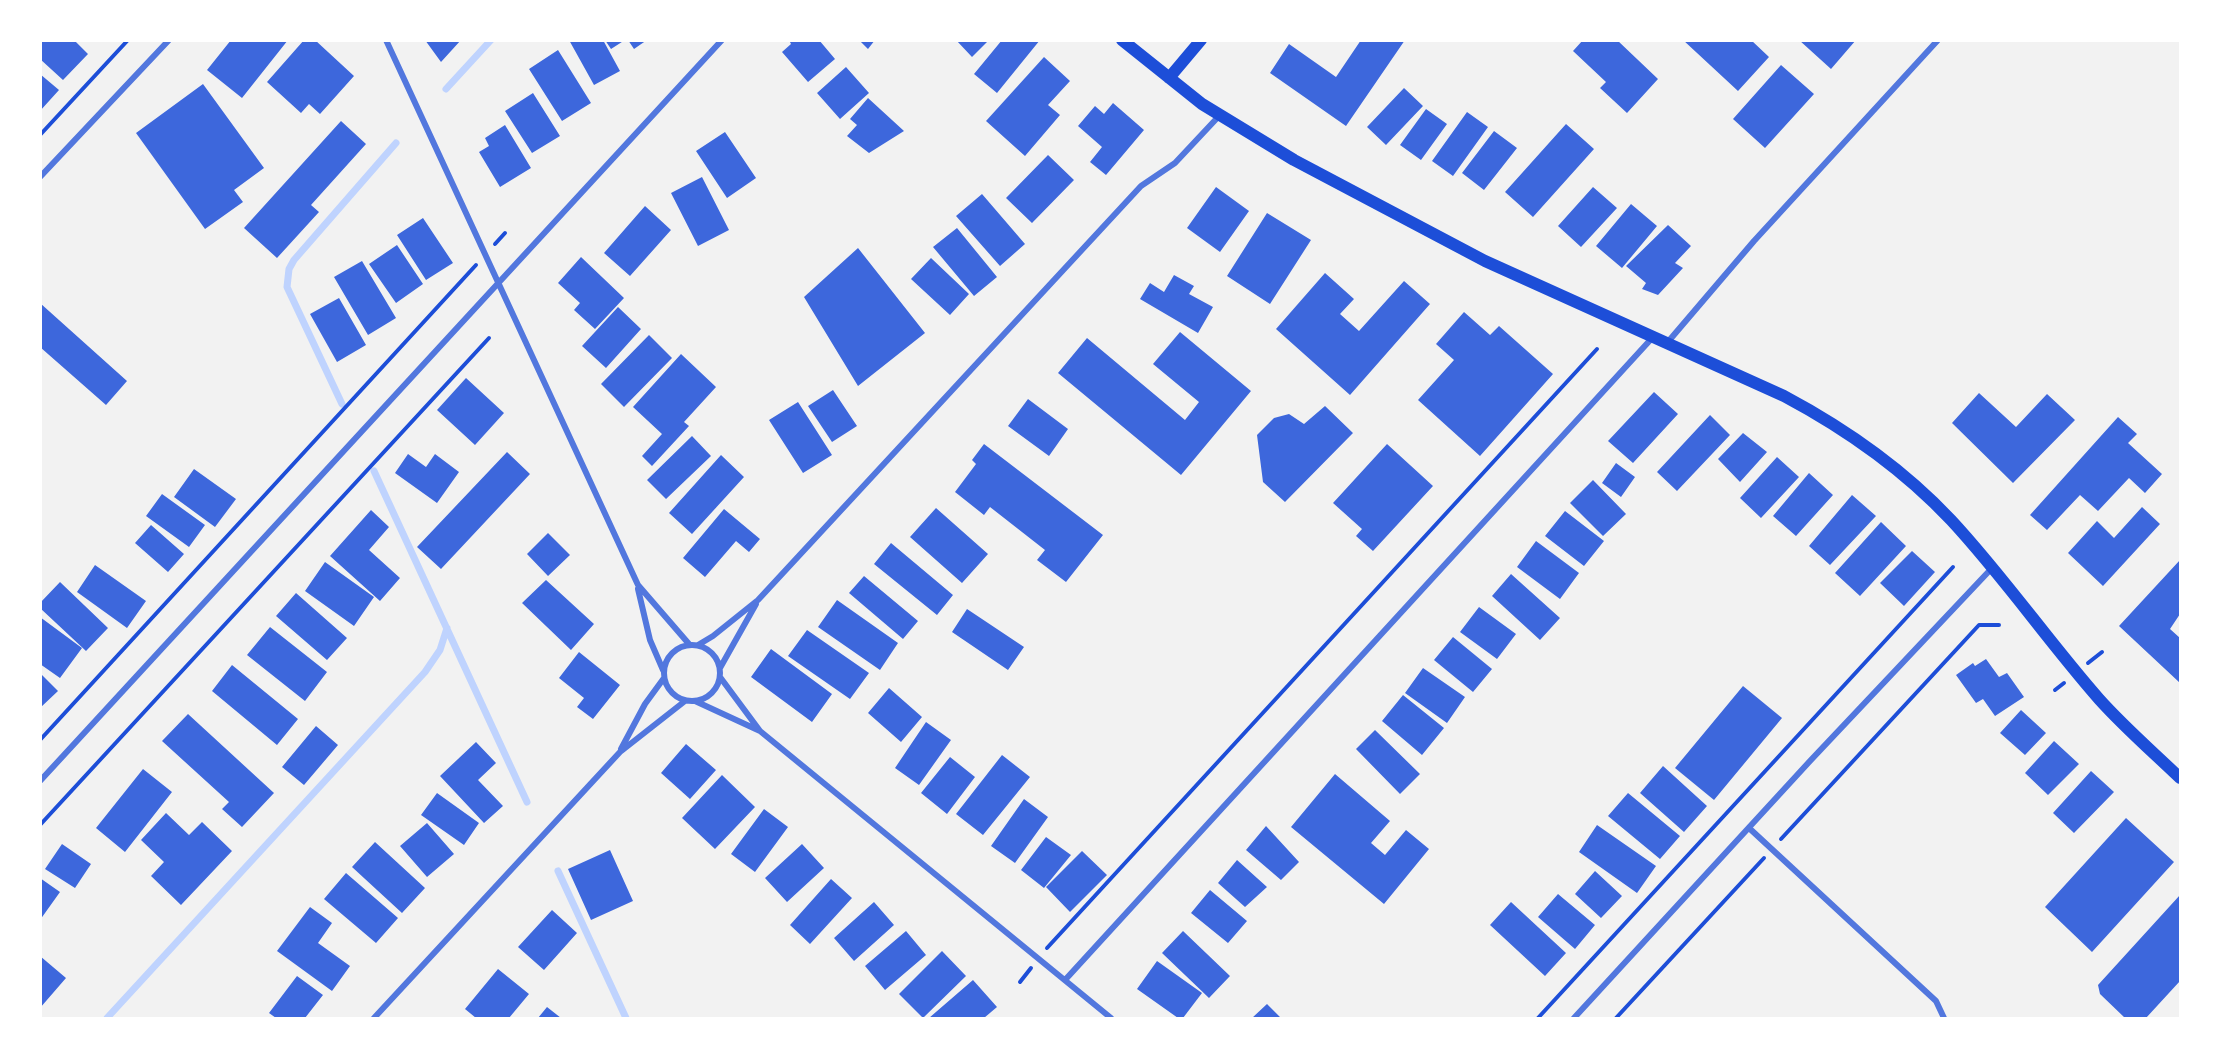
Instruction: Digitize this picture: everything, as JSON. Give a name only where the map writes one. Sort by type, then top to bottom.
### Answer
[{"type":"main road","points":[[1122,40],[1219,116],[1294,160],[1466,252],[1784,396],[1864,444],[1933,502],[1992,567],[2100,700],[2181,778]]},
{"type":"main road","points":[[1168,78],[1202,40]]},
{"type":"street","points":[[40,177],[169,40]]},
{"type":"street","points":[[386,40],[638,585],[650,640],[669,691],[685,701],[695,701],[760,731]]},
{"type":"street","points":[[40,781],[722,40]]},
{"type":"street","points":[[1667,343],[1754,241],[1938,40]]},
{"type":"street","points":[[698,645],[713,636],[758,600],[1141,186],[1175,163],[1219,116]]},
{"type":"street","points":[[1065,980],[1653,336]]},
{"type":"street","points":[[1574,1018],[1992,567]]},
{"type":"street","points":[[638,585],[689,644]]},
{"type":"street","points":[[720,669],[758,600]]},
{"type":"street","points":[[663,670],[667,658],[673,651],[689,644],[698,645],[713,654],[720,669],[720,677],[712,693],[695,701]]},
{"type":"street","points":[[720,677],[760,731],[1110,1018]]},
{"type":"street","points":[[620,752],[645,704],[664,678]]},
{"type":"street","points":[[374,1018],[620,752],[685,701]]},
{"type":"street","points":[[1749,828],[1936,1001],[1944,1018]]},
{"type":"path","points":[[40,135],[128,40]]},
{"type":"path","points":[[40,740],[505,233]]},
{"type":"path","points":[[40,825],[489,338]]},
{"type":"path","points":[[1020,982],[1038,958],[1597,350]]},
{"type":"path","points":[[1538,1018],[1953,567]]},
{"type":"path","points":[[1616,1018],[1979,625],[1999,625]]},
{"type":"building","points":[[40,40],[74,40],[88,54],[63,80],[40,59]]},
{"type":"building","points":[[231,40],[288,40],[242,98],[207,70]]},
{"type":"building","points":[[304,40],[315,40],[354,76],[320,114],[309,104],[301,113],[267,82]]},
{"type":"building","points":[[425,40],[461,40],[441,62]]},
{"type":"building","points":[[569,40],[603,40],[620,71],[594,85]]},
{"type":"building","points":[[605,40],[625,40],[611,49]]},
{"type":"building","points":[[628,40],[647,40],[634,49]]},
{"type":"building","points":[[789,40],[819,40],[835,59],[808,82],[782,52],[791,44]]},
{"type":"building","points":[[859,40],[875,40],[868,49]]},
{"type":"building","points":[[956,40],[989,40],[972,57]]},
{"type":"building","points":[[1002,40],[1040,40],[997,93],[974,74]]},
{"type":"building","points":[[1361,40],[1405,40],[1346,126],[1270,73],[1289,44],[1336,77]]},
{"type":"building","points":[[1583,40],[1617,40],[1658,79],[1627,113],[1600,88],[1606,82],[1573,51]]},
{"type":"building","points":[[1683,40],[1751,40],[1769,57],[1738,91]]},
{"type":"building","points":[[1799,40],[1856,40],[1831,69]]},
{"type":"building","points":[[558,50],[591,103],[562,121],[529,69]]},
{"type":"building","points":[[1044,57],[1070,81],[1048,105],[1060,115],[1025,156],[986,121]]},
{"type":"building","points":[[1781,65],[1814,94],[1765,148],[1733,119]]},
{"type":"building","points":[[846,67],[869,93],[840,119],[817,93]]},
{"type":"building","points":[[40,74],[59,90],[40,111]]},
{"type":"building","points":[[203,84],[264,168],[234,190],[243,202],[205,229],[136,133]]},
{"type":"building","points":[[1404,88],[1423,106],[1386,145],[1367,127]]},
{"type":"building","points":[[533,93],[560,136],[532,153],[505,111]]},
{"type":"building","points":[[868,98],[904,131],[869,153],[847,136],[857,125],[850,119]]},
{"type":"building","points":[[1113,103],[1144,130],[1106,175],[1090,162],[1102,147],[1078,126],[1095,106],[1104,114]]},
{"type":"building","points":[[1426,109],[1447,124],[1421,160],[1400,145]]},
{"type":"building","points":[[1467,112],[1488,127],[1453,176],[1432,161]]},
{"type":"building","points":[[341,121],[366,144],[311,205],[319,212],[277,258],[244,228]]},
{"type":"building","points":[[1566,124],[1594,149],[1533,217],[1505,192]]},
{"type":"building","points":[[505,125],[531,168],[500,187],[479,152],[489,146],[485,138]]},
{"type":"building","points":[[1494,131],[1517,148],[1484,190],[1462,173]]},
{"type":"building","points":[[725,132],[756,178],[727,198],[696,151]]},
{"type":"building","points":[[1048,155],[1074,180],[1032,223],[1006,198]]},
{"type":"building","points":[[702,177],[729,230],[698,246],[671,193]]},
{"type":"building","points":[[1216,187],[1249,211],[1220,252],[1187,228]]},
{"type":"building","points":[[1593,187],[1617,208],[1581,247],[1558,226]]},
{"type":"building","points":[[982,194],[1025,244],[1000,266],[956,216]]},
{"type":"building","points":[[1631,204],[1657,226],[1622,268],[1596,246]]},
{"type":"building","points":[[645,206],[671,230],[630,276],[604,253]]},
{"type":"building","points":[[1267,213],[1311,240],[1270,304],[1227,276]]},
{"type":"building","points":[[423,218],[453,263],[426,280],[397,235]]},
{"type":"building","points":[[1668,225],[1691,246],[1675,263],[1683,268],[1658,295],[1642,289],[1646,283],[1626,266]]},
{"type":"building","points":[[957,228],[997,277],[974,296],[933,247]]},
{"type":"building","points":[[397,245],[423,284],[396,303],[369,264]]},
{"type":"building","points":[[858,248],[925,333],[858,386],[804,297]]},
{"type":"building","points":[[581,257],[624,298],[595,329],[574,310],[580,303],[558,283]]},
{"type":"building","points":[[931,258],[969,294],[950,315],[911,279]]},
{"type":"building","points":[[362,261],[396,318],[368,335],[334,277]]},
{"type":"building","points":[[1325,273],[1354,299],[1340,314],[1359,331],[1404,281],[1430,304],[1350,395],[1276,329]]},
{"type":"building","points":[[1174,275],[1194,286],[1189,294],[1213,307],[1198,333],[1140,299],[1150,283],[1164,292]]},
{"type":"building","points":[[339,298],[366,345],[337,362],[310,314]]},
{"type":"building","points":[[40,303],[127,381],[106,405],[40,347]]},
{"type":"building","points":[[618,307],[641,329],[606,368],[582,346]]},
{"type":"building","points":[[1464,312],[1490,335],[1499,326],[1553,374],[1480,456],[1418,400],[1454,360],[1436,344]]},
{"type":"building","points":[[1180,332],[1251,391],[1181,475],[1058,373],[1087,338],[1185,420],[1199,402],[1153,364]]},
{"type":"building","points":[[649,335],[672,358],[624,407],[601,384]]},
{"type":"building","points":[[681,354],[716,387],[684,422],[689,426],[652,466],[642,456],[662,434],[633,407]]},
{"type":"building","points":[[466,378],[504,413],[475,445],[437,410]]},
{"type":"building","points":[[833,390],[857,426],[832,442],[808,406]]},
{"type":"building","points":[[1654,392],[1678,414],[1633,463],[1608,441]]},
{"type":"building","points":[[1979,393],[2016,427],[2047,394],[2075,420],[2013,483],[1952,423]]},
{"type":"building","points":[[1028,399],[1068,429],[1049,456],[1008,426]]},
{"type":"building","points":[[798,402],[832,455],[803,473],[769,420]]},
{"type":"building","points":[[1325,406],[1353,433],[1285,502],[1263,482],[1257,435],[1274,418],[1289,414],[1304,424]]},
{"type":"building","points":[[1710,415],[1730,435],[1677,491],[1657,472]]},
{"type":"building","points":[[2118,417],[2137,434],[2128,443],[2162,474],[2145,493],[2129,478],[2098,511],[2080,495],[2047,530],[2030,515]]},
{"type":"building","points":[[1743,433],[1767,452],[1740,482],[1718,459]]},
{"type":"building","points":[[692,436],[711,456],[666,499],[647,480]]},
{"type":"building","points":[[984,444],[1103,535],[1066,582],[1037,560],[1045,550],[990,507],[984,515],[955,492],[976,464],[972,460]]},
{"type":"building","points":[[1387,444],[1433,486],[1373,551],[1356,536],[1362,529],[1333,503]]},
{"type":"building","points":[[507,452],[530,474],[441,569],[417,547]]},
{"type":"building","points":[[408,454],[426,467],[435,454],[459,472],[437,503],[395,473]]},
{"type":"building","points":[[721,455],[744,477],[692,534],[669,513]]},
{"type":"building","points":[[1777,457],[1799,477],[1761,518],[1740,498]]},
{"type":"building","points":[[1616,463],[1635,477],[1621,497],[1602,483]]},
{"type":"building","points":[[194,469],[236,499],[215,527],[174,497]]},
{"type":"building","points":[[1809,473],[1833,495],[1796,536],[1773,516]]},
{"type":"building","points":[[1593,480],[1626,514],[1603,536],[1570,503]]},
{"type":"building","points":[[162,494],[205,525],[189,547],[146,516]]},
{"type":"building","points":[[1852,495],[1876,516],[1830,565],[1809,546]]},
{"type":"building","points":[[2142,507],[2160,524],[2103,586],[2068,553],[2097,521],[2114,538]]},
{"type":"building","points":[[936,508],[988,554],[962,583],[910,537]]},
{"type":"building","points":[[724,509],[760,539],[749,552],[736,541],[705,577],[683,558]]},
{"type":"building","points":[[371,510],[389,527],[369,550],[400,578],[380,601],[330,556]]},
{"type":"building","points":[[1565,511],[1604,541],[1584,566],[1545,536]]},
{"type":"building","points":[[1881,522],[1906,546],[1860,596],[1835,573]]},
{"type":"building","points":[[151,525],[184,554],[168,572],[135,543]]},
{"type":"building","points":[[548,533],[570,555],[548,576],[527,554]]},
{"type":"building","points":[[1536,541],[1579,573],[1560,599],[1517,567]]},
{"type":"building","points":[[891,543],[953,595],[937,615],[874,564]]},
{"type":"building","points":[[1912,551],[1935,572],[1904,606],[1880,583]]},
{"type":"building","points":[[2180,560],[2180,614],[2170,629],[2180,638],[2180,683],[2119,626]]},
{"type":"building","points":[[325,562],[374,597],[354,626],[305,591]]},
{"type":"building","points":[[95,565],[146,601],[127,628],[77,592]]},
{"type":"building","points":[[1511,574],[1560,618],[1540,640],[1492,596]]},
{"type":"building","points":[[864,576],[918,621],[903,639],[849,593]]},
{"type":"building","points":[[546,580],[594,624],[571,650],[522,603]]},
{"type":"building","points":[[60,582],[108,628],[86,651],[40,608],[40,603]]},
{"type":"building","points":[[296,593],[347,638],[327,660],[276,616]]},
{"type":"building","points":[[837,600],[898,643],[880,670],[818,627]]},
{"type":"building","points":[[1479,607],[1516,634],[1497,659],[1460,632]]},
{"type":"building","points":[[967,609],[1024,647],[1008,670],[952,632]]},
{"type":"building","points":[[40,617],[82,648],[60,678],[40,664]]},
{"type":"building","points":[[270,627],[327,672],[305,701],[247,655]]},
{"type":"building","points":[[807,630],[869,673],[850,699],[788,656]]},
{"type":"building","points":[[1453,637],[1492,669],[1473,692],[1434,660]]},
{"type":"building","points":[[771,649],[832,694],[812,722],[751,677]]},
{"type":"building","points":[[579,652],[620,685],[593,719],[577,707],[584,698],[559,678]]},
{"type":"building","points":[[1986,659],[1999,677],[2007,673],[2024,697],[1995,716],[1983,699],[1976,703],[1956,675],[1973,663],[1975,666]]},
{"type":"building","points":[[232,665],[298,719],[277,745],[212,691]]},
{"type":"building","points":[[1423,668],[1465,697],[1447,723],[1405,693]]},
{"type":"building","points":[[40,673],[58,691],[40,708]]},
{"type":"building","points":[[1743,686],[1782,718],[1714,800],[1675,768]]},
{"type":"building","points":[[889,688],[922,717],[901,742],[868,713]]},
{"type":"building","points":[[1403,695],[1444,728],[1422,755],[1382,721]]},
{"type":"building","points":[[2021,710],[2046,733],[2025,755],[2000,733]]},
{"type":"building","points":[[188,714],[274,793],[242,827],[222,809],[229,802],[162,741]]},
{"type":"building","points":[[926,722],[951,740],[919,785],[895,768]]},
{"type":"building","points":[[316,726],[338,745],[304,785],[282,767]]},
{"type":"building","points":[[1375,730],[1420,774],[1400,794],[1356,749]]},
{"type":"building","points":[[2054,741],[2079,764],[2048,795],[2025,773]]},
{"type":"building","points":[[476,742],[496,763],[478,780],[503,806],[484,823],[440,776]]},
{"type":"building","points":[[686,744],[716,770],[690,799],[661,773]]},
{"type":"building","points":[[1002,755],[1030,777],[983,835],[956,814]]},
{"type":"building","points":[[950,757],[975,777],[947,814],[921,793]]},
{"type":"building","points":[[1663,766],[1707,806],[1684,832],[1640,793]]},
{"type":"building","points":[[143,769],[172,792],[125,852],[96,828]]},
{"type":"building","points":[[2091,771],[2114,792],[2074,833],[2053,813]]},
{"type":"building","points":[[1335,774],[1390,821],[1371,843],[1385,855],[1406,830],[1429,849],[1384,904],[1291,827]]},
{"type":"building","points":[[722,775],[755,807],[715,849],[682,818]]},
{"type":"building","points":[[437,793],[479,823],[464,845],[421,815]]},
{"type":"building","points":[[1628,793],[1680,836],[1660,859],[1608,816]]},
{"type":"building","points":[[1024,799],[1048,817],[1015,863],[991,846]]},
{"type":"building","points":[[764,809],[788,827],[755,872],[731,854]]},
{"type":"building","points":[[166,813],[189,835],[202,822],[232,851],[181,905],[151,876],[164,862],[141,840]]},
{"type":"building","points":[[2126,818],[2174,862],[2092,952],[2045,907]]},
{"type":"building","points":[[427,823],[454,854],[427,877],[400,846]]},
{"type":"building","points":[[1597,825],[1656,866],[1637,893],[1579,852]]},
{"type":"building","points":[[1266,826],[1299,862],[1281,880],[1246,850]]},
{"type":"building","points":[[1046,837],[1071,855],[1044,888],[1021,870]]},
{"type":"building","points":[[375,842],[425,888],[402,913],[352,867]]},
{"type":"building","points":[[62,844],[91,864],[75,888],[45,869]]},
{"type":"building","points":[[802,844],[824,868],[787,902],[765,878]]},
{"type":"building","points":[[610,850],[633,901],[591,920],[568,869]]},
{"type":"building","points":[[1082,851],[1107,875],[1070,912],[1046,887]]},
{"type":"building","points":[[1237,860],[1267,887],[1245,907],[1218,883]]},
{"type":"building","points":[[1595,871],[1622,896],[1601,918],[1575,894]]},
{"type":"building","points":[[346,873],[398,918],[376,943],[324,899]]},
{"type":"building","points":[[40,878],[60,892],[40,920]]},
{"type":"building","points":[[831,879],[852,898],[810,944],[790,925]]},
{"type":"building","points":[[1210,890],[1247,921],[1228,943],[1191,913]]},
{"type":"building","points":[[1558,894],[1595,925],[1575,949],[1538,917]]},
{"type":"building","points":[[2180,895],[2180,981],[2146,1018],[2125,1018],[2100,994],[2098,985]]},
{"type":"building","points":[[874,902],[894,925],[854,961],[834,938]]},
{"type":"building","points":[[1511,902],[1566,953],[1545,976],[1490,925]]},
{"type":"building","points":[[310,907],[332,923],[318,943],[350,966],[332,991],[277,951]]},
{"type":"building","points":[[552,910],[577,933],[544,970],[518,947]]},
{"type":"building","points":[[906,931],[926,955],[885,990],[865,966]]},
{"type":"building","points":[[1183,931],[1230,976],[1209,998],[1162,953]]},
{"type":"building","points":[[942,951],[966,976],[923,1018],[899,994]]},
{"type":"building","points":[[40,956],[66,978],[40,1008]]},
{"type":"building","points":[[1157,961],[1202,993],[1183,1018],[1178,1018],[1137,989]]},
{"type":"building","points":[[498,969],[529,994],[509,1018],[476,1018],[465,1009]]},
{"type":"building","points":[[297,976],[323,995],[305,1018],[276,1018],[269,1013]]},
{"type":"building","points":[[973,980],[997,1007],[984,1018],[929,1018]]},
{"type":"building","points":[[1267,1004],[1281,1018],[1252,1018]]},
{"type":"building","points":[[547,1007],[561,1018],[538,1018]]},
{"type":"waterway","points":[[446,89],[491,40]]},
{"type":"waterway","points":[[342,404],[287,287],[289,269],[294,260],[396,143]]},
{"type":"waterway","points":[[374,471],[527,802]]},
{"type":"waterway","points":[[107,1018],[425,672],[440,650],[447,628]]},
{"type":"waterway","points":[[558,871],[626,1018]]}]
